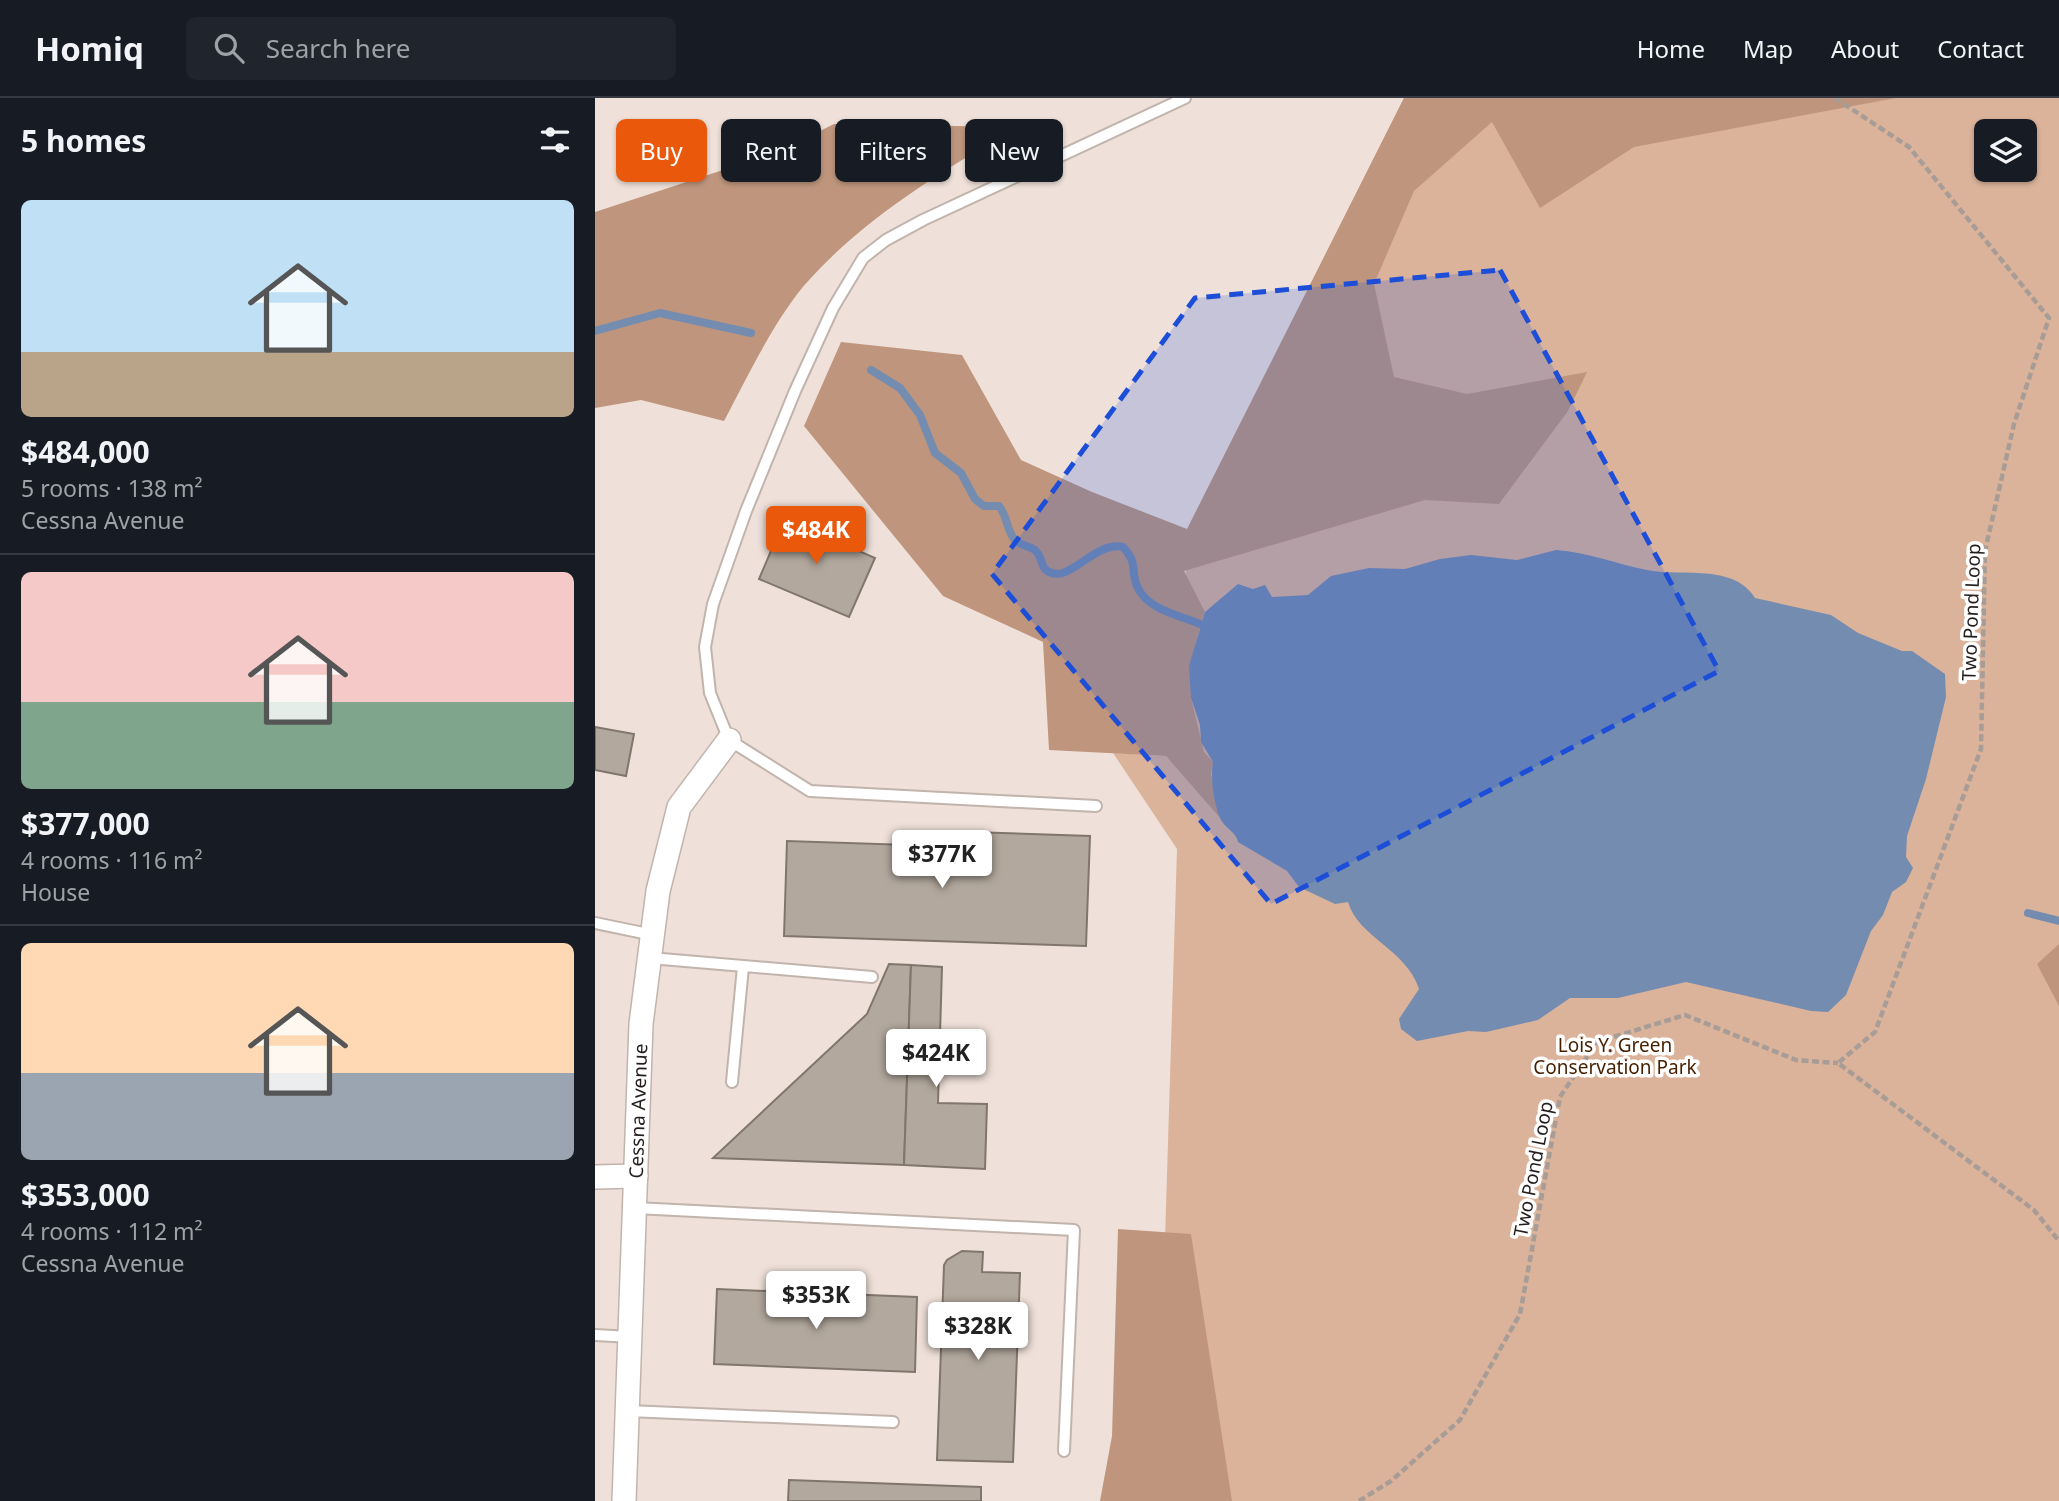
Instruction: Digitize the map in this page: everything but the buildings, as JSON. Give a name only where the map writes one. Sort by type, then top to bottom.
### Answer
[{"type":"street","name":"Cessna Avenue","points":[[624,1501],[641,1024],[658,891],[679,807],[729,740]]},
{"type":"street","points":[[595,1177],[636,1176]]},
{"type":"lane","points":[[1096,806],[810,791],[729,740],[710,693],[705,647],[713,604],[746,511],[795,391],[848,278],[863,258],[886,240],[923,220],[1185,98]]},
{"type":"lane","points":[[595,923],[653,935]]},
{"type":"lane","points":[[650,958],[872,976]]},
{"type":"lane","points":[[732,1082],[743,967]]},
{"type":"lane","points":[[635,1208],[1074,1230],[1064,1451]]},
{"type":"lane","points":[[595,1335],[631,1337]]},
{"type":"lane","points":[[628,1411],[893,1422]]},
{"type":"path","name":"Two Pond Loop","points":[[1359,1501],[1391,1481],[1460,1420],[1520,1314],[1560,1097],[1597,1042],[1685,1015],[1796,1060],[1839,1063],[1875,1032],[1981,749],[1985,551],[2014,424],[2049,318],[1909,147],[1835,98]]},
{"type":"path","points":[[1839,1063],[2034,1210],[2059,1241]]},
{"type":"highlighted area","points":[[1500,270],[1719,671],[1271,904],[992,574],[1195,298]]},
{"type":"green space","name":"Lois Y. Green Conservation Park","points":[[1404,98],[2059,98],[2059,1501],[1157,1501],[1177,849],[1113,753],[1166,756],[1179,769],[1187,530]]},
{"type":"shaded area","points":[[1404,98],[1896,98],[1634,147],[1540,208],[1492,122],[1414,191],[1374,284],[1394,377],[1467,394],[1587,372],[1568,411],[1499,504],[1425,500],[1184,571],[1205,612],[1197,638],[1191,698],[1204,752],[1213,762],[1211,774],[1221,819],[1166,756],[1049,750],[1043,642],[943,596],[804,426],[841,342],[962,355],[1021,460],[1092,492],[1187,529]]},
{"type":"shaded area","points":[[835,124],[835,182],[929,182],[856,235],[798,293],[763,347],[724,421],[641,400],[595,408],[595,212],[686,182],[707,182],[707,175],[721,171],[721,182],[821,182],[821,130]]},
{"type":"shaded area","points":[[951,126],[965,126],[965,158],[951,167]]},
{"type":"shaded area","points":[[2059,944],[2059,1006],[2037,964]]},
{"type":"shaded area","points":[[1118,1229],[1191,1234],[1232,1501],[1100,1501],[1112,1436]]},
{"type":"water","points":[[1556,550],[1647,570],[1705,574],[1734,580],[1746,587],[1755,598],[1831,615],[1858,633],[1902,651],[1912,651],[1945,674],[1946,697],[1926,779],[1907,836],[1906,857],[1913,868],[1906,882],[1892,892],[1883,915],[1871,931],[1846,995],[1828,1012],[1811,1011],[1686,982],[1618,998],[1570,998],[1538,1020],[1486,1032],[1468,1031],[1417,1041],[1401,1029],[1399,1019],[1419,989],[1404,964],[1362,925],[1348,902],[1335,904],[1299,887],[1287,871],[1238,842],[1221,820],[1213,791],[1213,762],[1201,742],[1200,725],[1191,698],[1189,666],[1205,612],[1238,584],[1253,589],[1265,585],[1272,597],[1308,595],[1331,576],[1369,568],[1405,569],[1440,559],[1471,555],[1517,560]]},
{"type":"waterway","points":[[595,331],[660,313],[751,333]]},
{"type":"waterway","points":[[871,370],[900,388],[920,415],[935,453],[961,473],[975,499],[984,506],[999,506],[1012,536],[1017,542],[1035,550],[1045,569],[1053,574],[1062,573],[1101,550],[1123,547],[1133,564],[1135,582],[1142,595],[1157,607],[1200,624]]},
{"type":"waterway","points":[[2028,913],[2059,921]]}]
